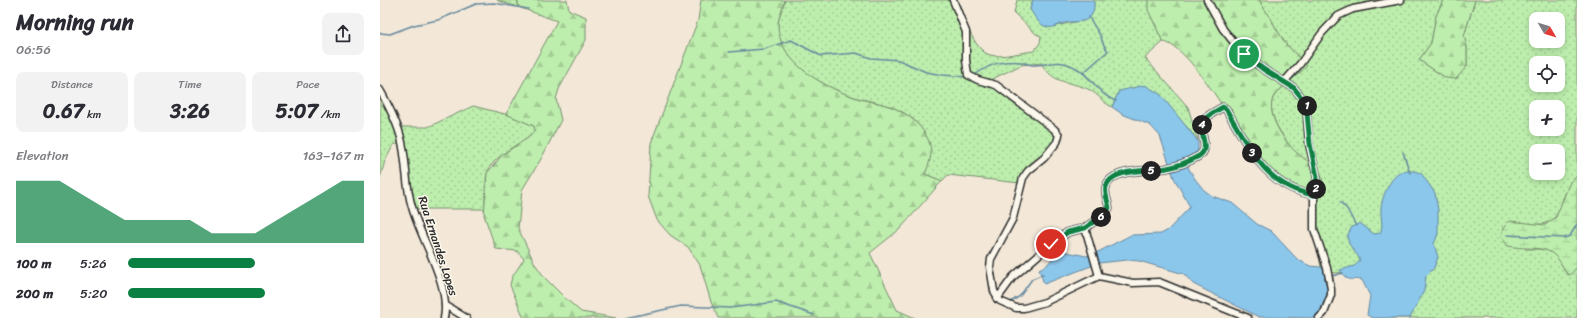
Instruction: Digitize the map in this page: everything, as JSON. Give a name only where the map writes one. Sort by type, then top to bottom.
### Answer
[{"type":"street","points":[[953,0],[966,32],[966,60],[968,75],[998,87],[1054,129],[1059,135],[1057,142],[1044,158],[1025,175],[1013,218],[994,252],[990,267],[994,291],[997,299],[1016,308],[1036,306],[1099,276],[1133,283],[1159,282],[1248,318]]},
{"type":"street","points":[[1207,0],[1223,29],[1244,54],[1263,69],[1294,88],[1306,103],[1310,144],[1317,177],[1314,195],[1314,229],[1325,261],[1331,289],[1331,295],[1324,313],[1319,318]]},
{"type":"street","points":[[1284,82],[1300,64],[1322,33],[1338,16],[1353,9],[1401,0]]},
{"type":"street","name":"Rua Ernandes Lopes","points":[[380,90],[399,130],[412,206],[437,273],[445,305],[444,318]]},
{"type":"street","points":[[997,299],[1013,277],[1051,244],[1068,232],[1085,228],[1103,215],[1109,208],[1106,186],[1111,178],[1127,172],[1169,168],[1199,155],[1204,149],[1205,143],[1202,133],[1203,123],[1208,117],[1223,107],[1226,109],[1256,159],[1272,176],[1298,192],[1314,195]]},
{"type":"street","points":[[1085,228],[1099,276]]},
{"type":"street","points":[[445,305],[466,318]]},
{"type":"green space","points":[[497,0],[518,0],[518,7],[499,1]]},
{"type":"green space","points":[[518,0],[567,0],[569,10],[586,17],[586,40],[559,89],[556,99],[561,120],[541,159],[522,190],[518,228],[535,264],[545,278],[564,297],[581,312],[616,318],[524,318],[510,285],[512,277],[524,259],[517,251],[496,249],[484,215],[487,173],[503,154],[528,138],[535,130],[534,126],[506,114],[557,21],[518,7]]},
{"type":"green space","points":[[701,0],[785,0],[778,23],[780,37],[785,49],[803,70],[814,78],[839,91],[856,98],[896,109],[910,118],[922,129],[931,151],[930,160],[925,174],[942,181],[900,229],[870,253],[897,310],[915,318],[718,318],[711,302],[700,265],[688,247],[670,235],[657,220],[648,196],[651,143],[698,20]]},
{"type":"green space","points":[[785,0],[958,0],[970,31],[979,46],[984,52],[990,55],[1000,56],[1034,51],[1040,43],[1041,36],[1036,34],[1014,13],[1017,0],[1033,0],[1030,9],[1043,25],[1054,25],[1068,24],[1091,16],[1094,3],[1093,0],[1148,0],[1149,10],[1163,42],[1145,58],[1188,107],[1198,141],[1187,127],[1119,91],[1112,107],[1090,90],[1052,76],[1041,63],[1021,65],[986,82],[1006,93],[1026,107],[1045,123],[1060,141],[1047,158],[1020,183],[948,175],[942,181],[925,174],[929,151],[927,141],[924,132],[910,117],[889,106],[851,96],[839,91],[814,78],[802,70],[792,60],[784,49],[779,37],[778,23]]},
{"type":"green space","points":[[1148,0],[1259,0],[1285,43],[1307,66],[1278,91],[1273,98],[1271,105],[1274,120],[1286,141],[1296,152],[1314,167],[1322,178],[1322,187],[1313,199],[1288,188],[1267,171],[1203,77],[1175,47],[1163,42],[1148,10]]},
{"type":"green space","points":[[1259,0],[1443,0],[1436,16],[1431,43],[1419,60],[1446,78],[1467,66],[1467,47],[1464,36],[1475,0],[1577,0],[1577,175],[1570,184],[1554,218],[1547,223],[1536,224],[1520,222],[1526,249],[1541,249],[1551,252],[1559,259],[1566,273],[1569,275],[1577,267],[1577,318],[1379,318],[1367,272],[1327,273],[1321,267],[1315,236],[1313,199],[1318,195],[1323,185],[1288,144],[1274,119],[1271,108],[1275,95],[1307,66],[1285,43]]},
{"type":"green space","points":[[1443,0],[1475,0],[1464,36],[1467,47],[1467,66],[1456,79],[1446,78],[1419,60],[1431,43],[1436,16]]},
{"type":"green space","points":[[380,91],[400,127],[428,127],[473,106],[509,115],[534,126],[535,130],[501,156],[490,167],[486,178],[485,209],[416,209],[402,145],[394,144],[385,161],[380,178]]},
{"type":"green space","points":[[1577,175],[1577,267],[1570,275],[1566,273],[1555,256],[1549,252],[1543,249],[1508,246],[1501,237],[1503,228],[1510,221],[1545,225],[1556,217],[1570,182]]},
{"type":"water","points":[[1033,0],[1093,0],[1094,8],[1088,19],[1049,27],[1044,26],[1039,22],[1030,9]]},
{"type":"water","points":[[1145,85],[1160,94],[1198,141],[1198,151],[1187,160],[1188,167],[1204,190],[1212,196],[1232,203],[1257,224],[1271,231],[1297,259],[1310,266],[1321,267],[1326,271],[1329,291],[1317,318],[1259,317],[1193,284],[1184,274],[1139,261],[1127,260],[1099,263],[1044,284],[1039,269],[1047,265],[1058,252],[1062,251],[1086,256],[1094,254],[1131,235],[1161,234],[1168,230],[1190,207],[1174,178],[1160,136],[1150,125],[1122,114],[1112,107],[1119,91]]},
{"type":"water","points":[[1414,171],[1421,173],[1435,193],[1438,210],[1438,234],[1434,244],[1438,257],[1434,268],[1426,276],[1424,291],[1410,318],[1372,318],[1367,315],[1370,296],[1362,280],[1347,278],[1340,270],[1354,266],[1360,259],[1349,244],[1347,236],[1352,227],[1360,223],[1374,234],[1380,233],[1382,227],[1382,203],[1387,187],[1398,174]]},
{"type":"waterway","points":[[380,33],[390,34],[414,25],[438,20],[476,4],[494,3],[528,9]]},
{"type":"waterway","points":[[1083,73],[1108,51],[1089,17]]},
{"type":"waterway","points":[[729,52],[764,49],[791,40],[821,56],[856,53],[871,58],[899,60],[926,72],[967,77]]},
{"type":"waterway","points":[[975,75],[986,68],[1002,62],[1021,62],[1030,65],[1057,62],[1078,69],[1105,95],[1116,101]]},
{"type":"waterway","points":[[1403,152],[1410,173]]},
{"type":"waterway","points":[[1340,202],[1347,209],[1356,226]]},
{"type":"waterway","points":[[1507,235],[1564,238],[1570,236],[1577,224]]},
{"type":"waterway","points":[[1332,276],[1343,273]]},
{"type":"waterway","points":[[1009,303],[1020,296],[1032,279],[1043,274]]},
{"type":"waterway","points":[[625,318],[681,306],[730,308],[776,302],[814,315]]},
{"type":"route","points":[[1051,244],[1068,232],[1085,228],[1103,215],[1109,208],[1106,186],[1111,178],[1118,174],[1127,172],[1158,170],[1174,167],[1199,155],[1204,149],[1205,143],[1202,133],[1203,123],[1208,117],[1223,107],[1226,109],[1256,159],[1275,179],[1298,192],[1314,195],[1317,177],[1308,136],[1308,109],[1306,103],[1294,88],[1276,76],[1268,73],[1244,54]]}]
